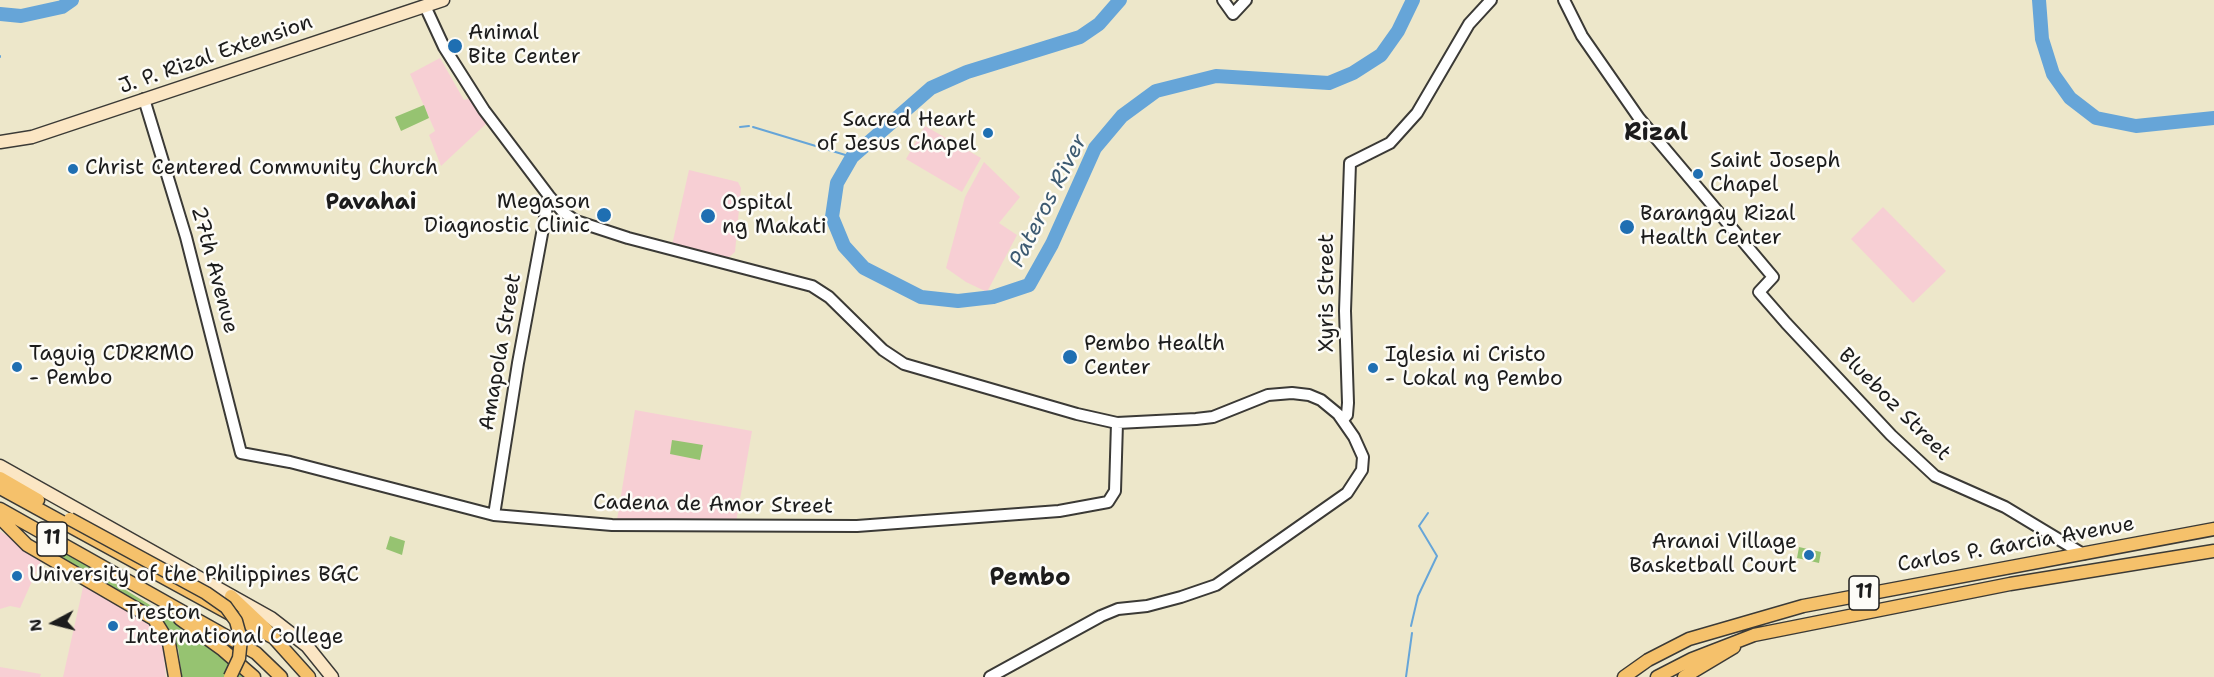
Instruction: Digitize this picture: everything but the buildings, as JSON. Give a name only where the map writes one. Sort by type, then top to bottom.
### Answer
[{"type":"main road","name":"J. P. Rizal Extension","points":[[0,142],[32,137],[443,0]]},
{"type":"main road","points":[[0,466],[293,633],[307,646],[332,677]]},
{"type":"main road","points":[[0,478],[206,593],[226,607],[236,621],[241,639],[239,658],[230,677]]},
{"type":"main road","name":"11","points":[[0,488],[274,638],[309,677]]},
{"type":"main road","name":"11","points":[[0,509],[256,653],[281,677]]},
{"type":"main road","points":[[0,518],[27,545],[154,619],[169,643],[175,677]]},
{"type":"main road","points":[[2189,534],[2214,522]]},
{"type":"main road","name":"Carlos P. Garcia Avenue","points":[[1624,677],[1648,660],[1689,639],[1803,606],[2214,529]]},
{"type":"main road","name":"Carlos P. Garcia Avenue","points":[[1658,677],[1692,659],[1754,635],[2010,584],[2214,551]]},
{"type":"main road","points":[[103,569],[223,650],[254,677]]},
{"type":"main road","points":[[231,596],[274,638]]},
{"type":"main road","points":[[1684,677],[1754,635]]},
{"type":"street","points":[[1223,0],[1233,14],[1246,0]]},
{"type":"street","name":"Xyris Street","points":[[1343,420],[1347,416],[1348,403],[1345,311],[1350,163],[1390,142],[1417,113],[1469,24],[1491,0]]},
{"type":"street","name":"Blueboz Street","points":[[1564,0],[1582,36],[1641,121],[1773,277],[1759,292],[1891,435],[1935,476],[2005,507],[2083,554]]},
{"type":"street","points":[[425,6],[444,47],[484,110],[549,196],[570,217],[595,228],[812,286],[829,297],[883,350],[904,364],[1077,414],[1117,423],[1213,417],[1268,395],[1292,393],[1309,394],[1321,400],[1343,420],[1363,457],[1362,470],[1347,493],[1336,503],[1216,585],[1181,597],[1147,606],[1119,609],[1101,616],[990,677]]},
{"type":"street","name":"27th Avenue","points":[[144,99],[186,237],[242,453]]},
{"type":"street","name":"Amapola Street","points":[[494,515],[518,363],[549,196]]},
{"type":"street","name":"Cadena de Amor Street","points":[[242,453],[290,462],[494,515],[612,525],[857,526],[1087,508],[1108,502],[1115,490],[1117,423]]},
{"type":"shaded area","points":[[440,58],[464,100],[470,98],[487,123],[441,166],[429,135],[435,131],[410,74]]},
{"type":"shaded area","points":[[925,126],[981,158],[962,192],[906,159]]},
{"type":"shaded area","points":[[984,162],[1020,197],[999,223],[1017,235],[987,292],[966,282],[946,268],[965,197]]},
{"type":"shaded area","name":"Ospital ng Makati","points":[[689,170],[738,182],[741,188],[735,252],[728,258],[672,245]]},
{"type":"shaded area","points":[[1883,207],[1946,271],[1913,303],[1851,239]]},
{"type":"shaded area","points":[[635,410],[752,431],[736,522],[617,520]]},
{"type":"shaded area","name":"University of the Philippines BGC","points":[[0,531],[42,559],[20,608],[10,606],[0,609]]},
{"type":"shaded area","name":"Treston International College","points":[[84,583],[147,620],[163,647],[166,677],[63,677]]},
{"type":"shaded area","points":[[0,667],[41,674],[40,677],[0,677]]},
{"type":"green space","points":[[424,105],[429,118],[401,131],[395,117]]},
{"type":"green space","points":[[672,440],[703,445],[700,460],[670,454]]},
{"type":"green space","points":[[390,536],[405,541],[402,555],[386,549]]},
{"type":"green space","points":[[43,539],[205,639],[252,677],[230,677],[227,674],[224,677],[182,677],[178,648],[153,612],[40,546]]},
{"type":"green space","name":"Aranai Village Basketball Court","points":[[1799,547],[1821,552],[1819,563],[1797,558]]},
{"type":"waterway","name":"Pateros River","points":[[0,14],[21,16],[62,7],[72,0]]},
{"type":"waterway","name":"Pateros River","points":[[1120,0],[1099,24],[1080,37],[967,72],[931,88],[852,157],[837,183],[832,217],[844,246],[864,268],[921,297],[958,301],[993,297],[1029,285],[1052,244],[1095,148],[1122,116],[1156,91],[1216,76],[1329,83],[1353,73],[1381,55],[1398,31],[1413,0]]},
{"type":"waterway","name":"Pateros River","points":[[2039,0],[2042,39],[2053,74],[2070,98],[2096,118],[2136,126],[2214,118]]},
{"type":"waterway","points":[[740,127],[749,126]]},
{"type":"waterway","points":[[753,127],[852,157]]},
{"type":"waterway","points":[[1411,626],[1418,596],[1437,556],[1419,526],[1428,513]]},
{"type":"waterway","points":[[1406,677],[1412,633]]},
{"type":"place","name":"Animal Bite Center","points":[[455,46]]},
{"type":"place","name":"Sacred Heart of Jesus Chapel","points":[[988,133]]},
{"type":"place","name":"Christ Centered Community Church","points":[[73,169]]},
{"type":"place","name":"Saint Joseph Chapel","points":[[1698,174]]},
{"type":"place","name":"Megason Diagnostic Clinic","points":[[604,215]]},
{"type":"place","name":"Ospital ng Makati","points":[[708,216]]},
{"type":"place","name":"Barangay Rizal Health Center","points":[[1627,227]]},
{"type":"place","name":"Pembo Health Center","points":[[1070,357]]},
{"type":"place","name":"Taguig CDRRMO - Pembo","points":[[17,367]]},
{"type":"place","name":"Iglesia ni Cristo - Lokal ng Pembo","points":[[1373,368]]},
{"type":"place","name":"Aranai Village Basketball Court","points":[[1809,555]]},
{"type":"place","name":"University of the Philippines BGC","points":[[17,576]]},
{"type":"place","name":"Treston International College","points":[[113,626]]},
{"type":"district","name":"Rizal","points":[[1656,134]]},
{"type":"district","name":"Pavahai","points":[[371,203]]},
{"type":"district","name":"Pembo","points":[[1030,579]]}]
